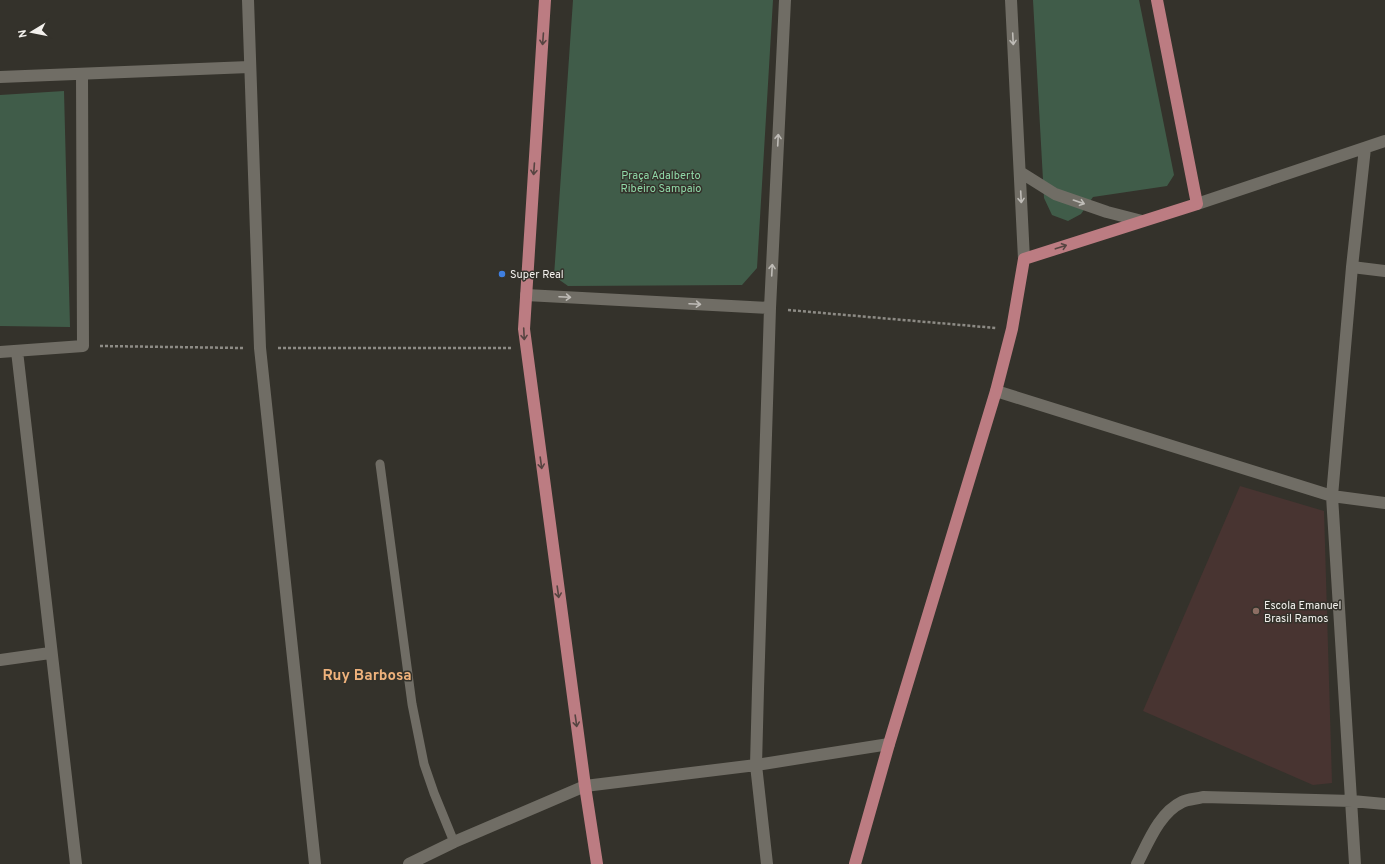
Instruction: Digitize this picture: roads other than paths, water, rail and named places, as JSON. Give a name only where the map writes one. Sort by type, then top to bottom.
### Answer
[{"type":"main road","points":[[545,0],[524,329],[525,348],[597,864]]},
{"type":"main road","points":[[855,864],[889,744],[996,391],[1012,329],[1024,259],[1197,204],[1157,0]]},
{"type":"street","points":[[248,0],[249,67],[260,348],[315,864]]},
{"type":"street","points":[[767,864],[756,765],[770,308],[785,0]]},
{"type":"street","points":[[1011,0],[1024,259]]},
{"type":"street","points":[[0,77],[249,67]]},
{"type":"street","points":[[0,352],[83,346],[82,74]]},
{"type":"street","points":[[1197,204],[1385,141]]},
{"type":"street","points":[[1355,864],[1332,496],[1352,267],[1365,148]]},
{"type":"street","points":[[1020,172],[1055,194],[1107,212],[1142,221]]},
{"type":"street","points":[[1352,267],[1385,271]]},
{"type":"street","points":[[526,295],[770,308]]},
{"type":"street","points":[[17,351],[50,653],[76,864]]},
{"type":"street","points":[[996,391],[1332,496],[1385,502]]},
{"type":"street","points":[[0,660],[50,653]]},
{"type":"street","points":[[409,864],[454,842],[585,786],[756,765],[889,744]]},
{"type":"street","points":[[1137,864],[1156,828],[1167,814],[1182,802],[1203,797],[1222,796],[1352,801],[1385,804]]},
{"type":"lane","points":[[380,464],[412,704],[424,764],[454,842]]},
{"type":"place","name":"Super Real","points":[[502,274]]},
{"type":"place","name":"Escola Emanuel Brasil Ramos","points":[[1256,611]]},
{"type":"district","name":"Ruy Barbosa","points":[[367,675]]},
{"type":"park label","name":"Praça Adalberto Ribeiro Sampaio","points":[[661,181]]}]
